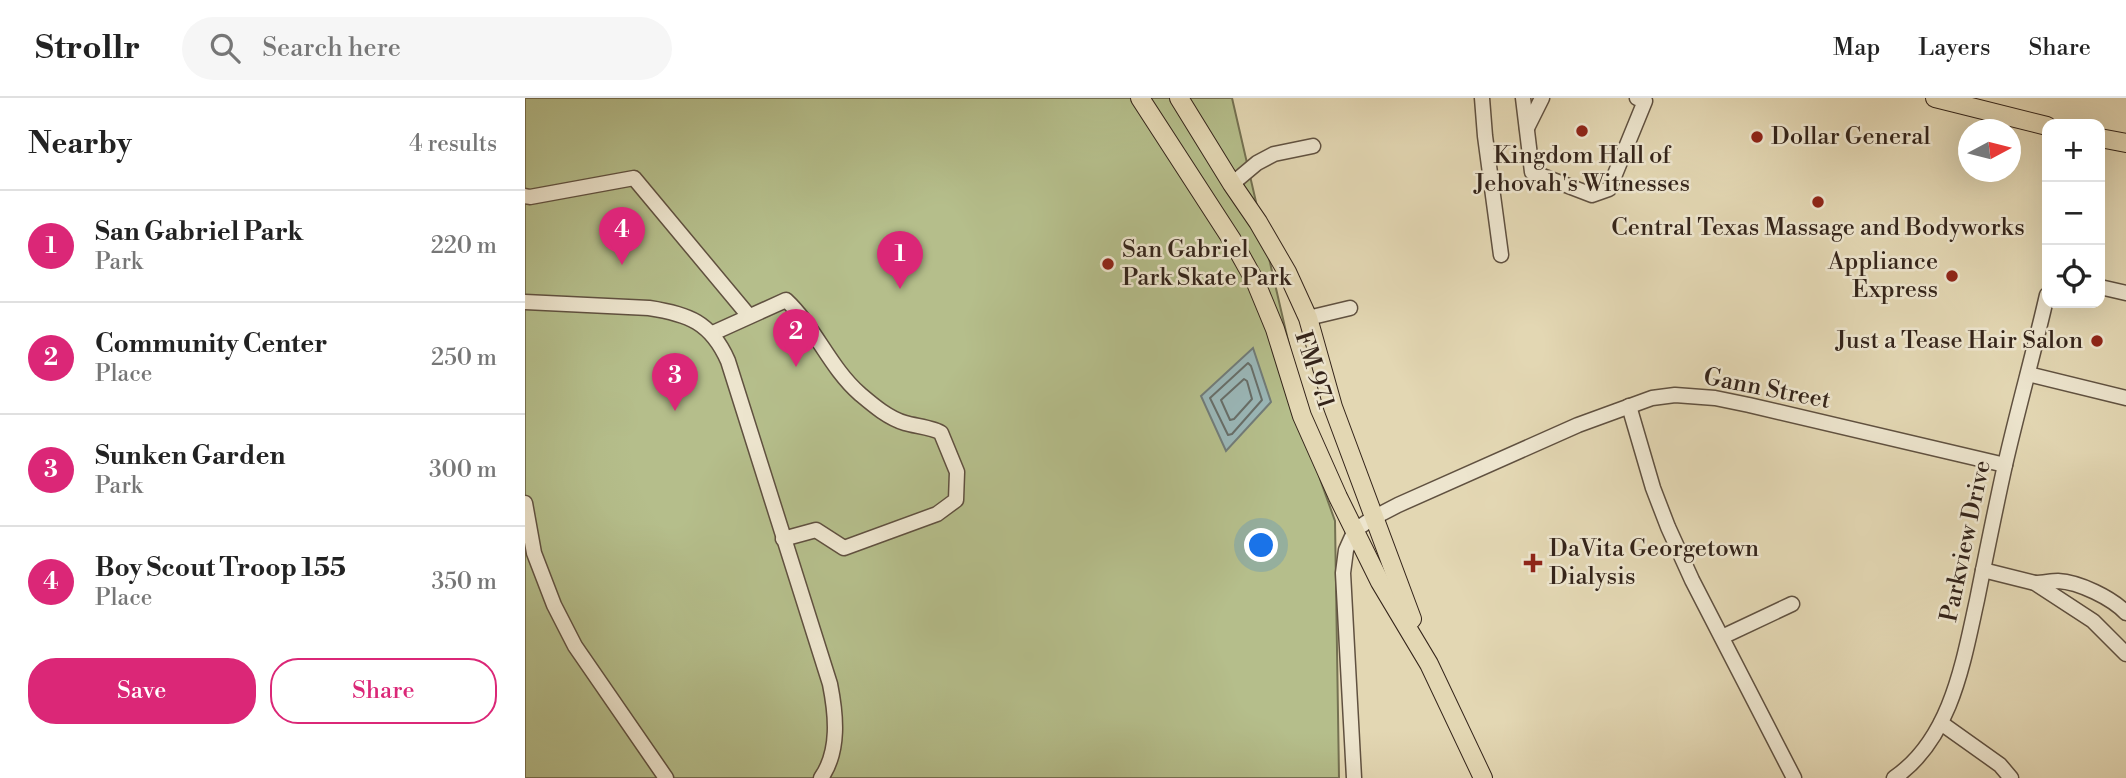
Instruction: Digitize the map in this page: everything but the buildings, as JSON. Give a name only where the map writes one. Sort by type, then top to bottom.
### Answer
[{"type":"main road","name":"FM 971","points":[[1140,98],[1233,240],[1256,284],[1275,329],[1302,416],[1380,582],[1429,664]]},
{"type":"main road","name":"FM 971","points":[[1179,98],[1258,222],[1287,272],[1308,318],[1333,407],[1429,664],[1483,778]]},
{"type":"main road","points":[[1935,98],[2042,125]]},
{"type":"main road","points":[[2105,139],[2126,143]]},
{"type":"main road","points":[[1206,199],[1232,184]]},
{"type":"street","points":[[1482,98],[1501,255]]},
{"type":"street","points":[[1523,98],[1532,172],[1592,195],[1609,189],[1645,101],[1637,98]]},
{"type":"street","points":[[1527,128],[1542,98]]},
{"type":"street","points":[[1232,184],[1274,154],[1313,146]]},
{"type":"street","points":[[525,196],[634,178],[749,316]]},
{"type":"street","points":[[2105,288],[2126,293]]},
{"type":"street","points":[[713,333],[786,300],[857,392],[889,416],[941,433],[957,472],[956,500],[937,514],[844,548],[816,530],[783,539]]},
{"type":"street","points":[[525,302],[666,310],[691,318],[713,333],[721,345],[830,684],[835,731],[831,752],[821,778]]},
{"type":"street","points":[[1308,318],[1350,308]]},
{"type":"street","name":"Parkview Drive","points":[[1894,778],[1914,762],[1941,723],[1954,691],[1964,658],[2005,465],[2044,308]]},
{"type":"street","points":[[2028,374],[2126,398]]},
{"type":"street","name":"Gann Street","points":[[1355,530],[1398,505],[1578,425],[1652,398],[1675,395],[1715,398],[2005,465]]},
{"type":"street","points":[[1629,406],[1653,488],[1668,527],[1692,580],[1794,778]]},
{"type":"street","points":[[525,505],[534,553],[554,605],[575,646],[666,778]]},
{"type":"street","points":[[1353,778],[1343,573],[1346,550],[1355,530]]},
{"type":"street","points":[[1983,570],[2035,583],[2059,581],[2074,584],[2096,593],[2126,613]]},
{"type":"street","points":[[2035,583],[2093,621],[2126,654]]},
{"type":"street","points":[[1722,638],[1791,604]]},
{"type":"street","points":[[1941,723],[2000,765],[2011,778]]},
{"type":"green space","points":[[525,98],[1232,98],[1320,479],[1335,521],[1339,778],[525,778]]},
{"type":"water","points":[[1253,348],[1271,402],[1226,451],[1201,396]]},
{"type":"place","name":"Kingdom Hall of Jehovah's Witnesses","points":[[1582,131]]},
{"type":"place","name":"Dollar General","points":[[1757,137]]},
{"type":"place","name":"Central Texas Massage and Bodyworks","points":[[1818,202]]},
{"type":"place","name":"San Gabriel Park Skate Park","points":[[1108,264]]},
{"type":"place","name":"Boy Scout Troop 155","points":[[622,265]]},
{"type":"place","name":"Appliance Express","points":[[1952,276]]},
{"type":"place","name":"San Gabriel Park","points":[[900,289]]},
{"type":"place","name":"Just a Tease Hair Salon","points":[[2097,341]]},
{"type":"place","name":"Community Center","points":[[796,367]]},
{"type":"place","name":"Sunken Garden","points":[[675,411]]},
{"type":"place","name":"DaVita Georgetown Dialysis","points":[[1533,563]]}]
